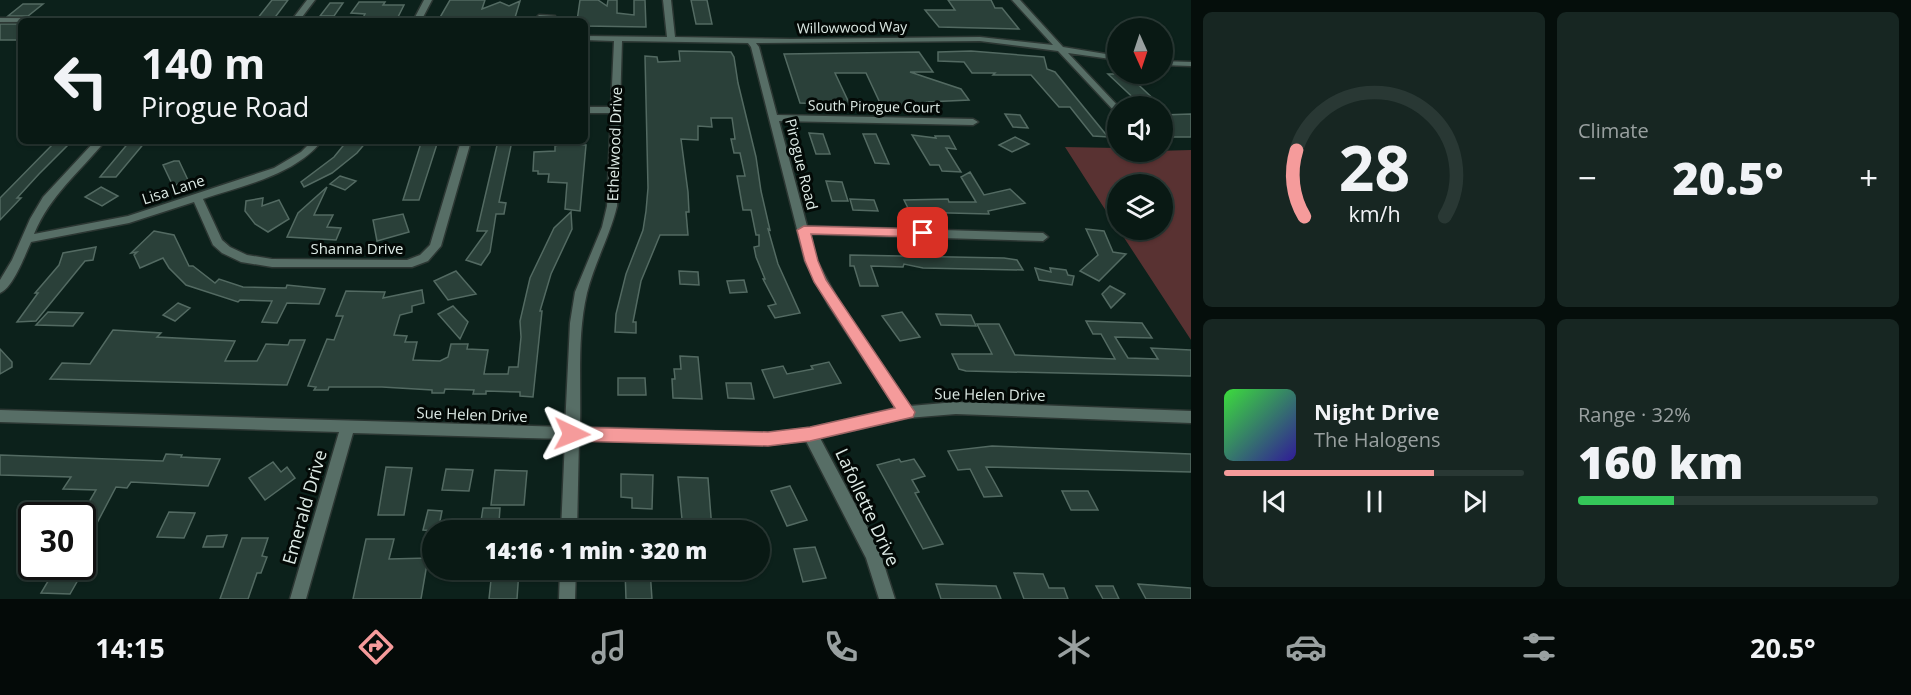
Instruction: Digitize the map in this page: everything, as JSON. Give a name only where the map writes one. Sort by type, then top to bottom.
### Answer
[{"type":"street","points":[[296,18],[311,0]]},
{"type":"street","points":[[419,18],[428,0]]},
{"type":"street","points":[[667,0],[671,39]]},
{"type":"street","points":[[1016,0],[1107,100]]},
{"type":"street","points":[[0,20],[18,20]]},
{"type":"street","name":"Willowwood Way","points":[[588,38],[751,41],[980,39],[1107,56]]},
{"type":"street","name":"Ethelwood Drive","points":[[569,520],[576,323],[581,292],[607,227],[612,206],[618,39]]},
{"type":"street","name":"Pirogue Road","points":[[751,41],[755,46],[775,118],[811,261],[820,282],[889,388],[908,412]]},
{"type":"street","points":[[1173,63],[1191,64]]},
{"type":"street","points":[[588,110],[616,110]]},
{"type":"street","name":"South Pirogue Court","points":[[775,118],[973,122]]},
{"type":"street","points":[[0,289],[48,198],[97,144]]},
{"type":"street","name":"Lisa Lane","points":[[27,238],[129,219],[197,197],[277,170],[304,154],[314,144]]},
{"type":"street","name":"Shanna Drive","points":[[197,197],[217,242],[226,250],[245,259],[272,263],[408,264],[424,258],[435,246],[465,144]]},
{"type":"street","points":[[804,230],[1043,237]]},
{"type":"street","name":"Sue Helen Drive","points":[[0,416],[768,439],[810,434],[927,409],[988,408],[1191,417]]},
{"type":"street","name":"Emerald Drive","points":[[298,599],[348,427]]},
{"type":"street","name":"Lafollette Drive","points":[[810,434],[873,555],[887,599]]},
{"type":"street","points":[[567,599],[568,580]]},
{"type":"shaded area","points":[[1065,147],[1107,148],[1107,162],[1173,162],[1173,150],[1191,150],[1191,340],[1126,240],[1173,240],[1173,174],[1107,174],[1107,212]]},
{"type":"building","points":[[272,0],[288,0],[274,18],[258,18]]},
{"type":"building","points":[[450,0],[485,0],[482,9],[500,2],[509,6],[520,1],[515,18],[440,18]]},
{"type":"building","points":[[580,0],[598,0],[607,6],[608,0],[617,0],[617,13],[634,15],[634,0],[645,0],[646,27],[588,26],[588,18],[577,18]]},
{"type":"building","points":[[691,0],[707,0],[712,24],[696,24]]},
{"type":"building","points":[[948,0],[991,0],[995,8],[1002,8],[1019,29],[939,27],[925,10],[955,10]]},
{"type":"building","points":[[359,2],[404,5],[398,18],[363,18],[365,14],[351,13]]},
{"type":"building","points":[[330,3],[343,3],[334,16],[320,16]]},
{"type":"building","points":[[23,4],[43,4],[28,16],[8,16]]},
{"type":"building","points":[[0,24],[18,24],[18,40],[0,40]]},
{"type":"building","points":[[679,51],[731,52],[734,57],[770,230],[768,229],[778,264],[800,313],[775,318],[768,306],[776,304],[763,279],[765,279],[756,257],[754,247],[759,246],[759,235],[756,235],[751,210],[743,210],[737,176],[745,176],[740,153],[734,153],[731,139],[735,139],[732,118],[711,118],[712,127],[698,126],[698,140],[681,139],[688,192],[689,212],[686,212],[688,235],[660,235],[641,281],[633,322],[636,322],[636,333],[615,332],[616,314],[626,274],[643,230],[646,211],[648,188],[645,56],[657,57],[658,62],[680,61]]},
{"type":"building","points":[[971,51],[1044,57],[1047,69],[1055,72],[1107,137],[1093,136],[1070,107],[1059,107],[1031,75],[972,73],[964,62],[938,61],[938,52]]},
{"type":"building","points":[[919,52],[933,72],[910,72],[961,89],[969,100],[927,102],[929,106],[881,105],[866,73],[835,73],[850,105],[800,103],[784,54]]},
{"type":"building","points":[[1119,84],[1138,84],[1150,96],[1131,96]]},
{"type":"building","points":[[1005,114],[1020,115],[1028,128],[1013,127]]},
{"type":"building","points":[[1191,114],[1191,137],[1173,137],[1173,115]]},
{"type":"building","points":[[809,133],[823,134],[830,154],[816,154]]},
{"type":"building","points":[[863,134],[876,134],[889,164],[875,163]]},
{"type":"building","points":[[912,135],[936,138],[935,136],[949,136],[956,149],[946,148],[961,172],[942,171],[939,165],[930,165]]},
{"type":"building","points":[[1015,137],[1029,144],[1012,152],[999,145]]},
{"type":"building","points":[[53,144],[69,144],[17,198],[21,198],[0,220],[0,198]]},
{"type":"building","points":[[128,144],[144,144],[116,177],[100,177]]},
{"type":"building","points":[[345,144],[364,144],[332,173],[304,187],[301,182],[334,157]]},
{"type":"building","points":[[421,144],[437,144],[419,200],[403,200]]},
{"type":"building","points":[[497,144],[511,144],[499,202],[506,203],[504,214],[496,214],[490,252],[481,265],[466,260],[487,231],[477,231]]},
{"type":"building","points":[[586,145],[580,211],[565,209],[567,183],[548,182],[549,174],[538,174],[538,171],[533,171],[534,152],[555,151],[555,146]]},
{"type":"building","points":[[179,161],[188,180],[173,186],[163,165]]},
{"type":"building","points":[[970,172],[984,195],[1010,189],[1025,203],[988,211],[989,214],[910,212],[904,200],[948,199],[949,202],[976,202],[961,177]]},
{"type":"building","points":[[340,176],[356,181],[345,190],[330,184]]},
{"type":"building","points":[[826,181],[842,182],[848,201],[832,201]]},
{"type":"building","points":[[101,187],[118,196],[102,206],[85,197]]},
{"type":"building","points":[[327,187],[314,215],[333,215],[327,227],[341,228],[336,240],[287,237],[298,213]]},
{"type":"building","points":[[263,198],[262,206],[279,200],[289,219],[268,232],[255,224],[245,211],[246,201]]},
{"type":"building","points":[[850,199],[874,200],[878,211],[853,210]]},
{"type":"building","points":[[571,212],[572,229],[551,274],[540,311],[542,311],[533,397],[520,396],[520,392],[486,391],[486,394],[473,394],[474,390],[445,389],[444,393],[432,393],[432,390],[382,387],[329,387],[328,390],[314,390],[316,387],[308,386],[327,339],[334,340],[343,316],[336,316],[346,291],[385,292],[383,298],[422,290],[424,303],[412,306],[412,312],[400,315],[394,335],[407,336],[405,342],[417,342],[413,360],[440,361],[448,357],[451,344],[468,344],[467,349],[488,350],[484,374],[508,374],[509,367],[518,367],[520,321],[530,278],[554,228]]},
{"type":"building","points":[[403,214],[409,232],[377,241],[373,220]]},
{"type":"building","points":[[1086,229],[1104,231],[1113,252],[1126,254],[1099,281],[1080,271],[1098,255]]},
{"type":"building","points":[[154,231],[174,235],[189,266],[193,266],[215,283],[219,279],[243,287],[286,288],[287,285],[325,289],[319,304],[287,303],[277,323],[262,322],[272,301],[240,300],[238,302],[186,285],[169,268],[163,258],[140,268],[134,255],[137,252],[131,253]]},
{"type":"building","points":[[96,247],[93,260],[85,261],[36,321],[17,322],[38,293],[35,293],[59,265],[63,253]]},
{"type":"building","points":[[850,255],[1004,258],[1017,260],[1023,270],[923,268],[904,264],[903,267],[871,266],[878,286],[860,286],[854,266],[850,266]]},
{"type":"building","points":[[1035,268],[1051,272],[1050,268],[1066,270],[1068,275],[1074,276],[1072,285],[1039,280]]},
{"type":"building","points":[[456,271],[476,294],[448,300],[434,281]]},
{"type":"building","points":[[679,271],[698,272],[699,285],[680,284]]},
{"type":"building","points":[[744,280],[747,292],[730,293],[727,281]]},
{"type":"building","points":[[1110,286],[1125,294],[1111,308],[1102,294]]},
{"type":"building","points":[[178,303],[190,308],[175,321],[163,315]]},
{"type":"building","points":[[453,306],[468,322],[460,339],[438,314]]},
{"type":"building","points":[[48,312],[83,313],[73,326],[36,325]]},
{"type":"building","points":[[902,312],[920,337],[900,341],[882,316]]},
{"type":"building","points":[[936,314],[971,315],[976,326],[941,325]]},
{"type":"building","points":[[1086,321],[1142,323],[1152,338],[1115,337],[1128,358],[1158,359],[1151,348],[1191,350],[1191,376],[966,371],[959,369],[952,354],[992,354],[977,324],[999,324],[1015,355],[1115,359],[1101,334],[1093,334]]},
{"type":"building","points":[[113,330],[161,333],[157,337],[235,341],[225,361],[257,361],[266,344],[288,345],[290,340],[305,340],[287,385],[50,379],[62,363],[90,364]]},
{"type":"building","points":[[0,349],[12,362],[12,367],[0,374]]},
{"type":"building","points":[[680,356],[698,357],[702,399],[673,398],[672,379],[675,379],[674,369],[681,369]]},
{"type":"building","points":[[829,362],[841,383],[774,398],[762,370],[783,366],[787,374],[813,369],[811,366]]},
{"type":"building","points":[[618,378],[645,378],[646,395],[618,395]]},
{"type":"building","points":[[726,383],[751,383],[754,399],[728,398]]},
{"type":"building","points":[[992,446],[1191,454],[1191,472],[986,467],[1002,496],[984,497],[970,469],[958,470],[948,451]]},
{"type":"building","points":[[166,454],[220,459],[208,486],[131,482],[127,488],[116,487],[97,523],[96,502],[89,502],[96,490],[63,489],[71,477],[0,475],[0,455],[163,461]]},
{"type":"building","points":[[899,459],[901,462],[914,459],[925,476],[912,480],[919,492],[915,493],[943,544],[923,549],[877,465]]},
{"type":"building","points":[[273,462],[281,472],[287,467],[295,478],[265,500],[249,478]]},
{"type":"building","points":[[386,467],[412,468],[404,515],[378,515]]},
{"type":"building","points":[[446,469],[473,470],[469,491],[442,490]]},
{"type":"building","points":[[495,470],[527,471],[524,505],[491,505]]},
{"type":"building","points":[[621,474],[653,475],[652,509],[632,508],[632,498],[621,497]]},
{"type":"building","points":[[678,477],[708,478],[711,520],[682,520]]},
{"type":"building","points":[[790,486],[807,520],[787,526],[771,491]]},
{"type":"building","points":[[1062,491],[1088,491],[1098,510],[1071,510]]},
{"type":"building","points":[[483,508],[500,508],[499,520],[481,520]]},
{"type":"building","points":[[428,510],[442,511],[440,520],[426,520]]},
{"type":"building","points":[[169,512],[195,513],[184,538],[157,537]]},
{"type":"building","points":[[227,535],[223,547],[203,547],[207,536]]},
{"type":"building","points":[[242,538],[268,538],[262,556],[267,557],[261,573],[257,573],[248,599],[220,599]]},
{"type":"building","points":[[366,539],[394,539],[389,559],[422,558],[422,580],[424,580],[421,599],[353,599]]},
{"type":"building","points":[[815,547],[826,578],[803,582],[794,549]]},
{"type":"building","points":[[1014,573],[1043,574],[1049,588],[1064,588],[1068,599],[1024,599]]},
{"type":"building","points":[[49,580],[78,580],[70,594],[41,593]]},
{"type":"building","points":[[491,580],[518,580],[517,599],[489,599]]},
{"type":"building","points":[[625,580],[651,580],[652,599],[626,599]]},
{"type":"building","points":[[936,584],[996,586],[1001,599],[941,599]]},
{"type":"building","points":[[1138,584],[1191,588],[1191,599],[1146,599]]},
{"type":"building","points":[[1096,586],[1113,586],[1119,599],[1103,599]]},
{"type":"route","points":[[572,434],[768,439],[810,434],[908,412],[889,388],[820,282],[811,261],[804,230],[923,233]]}]
